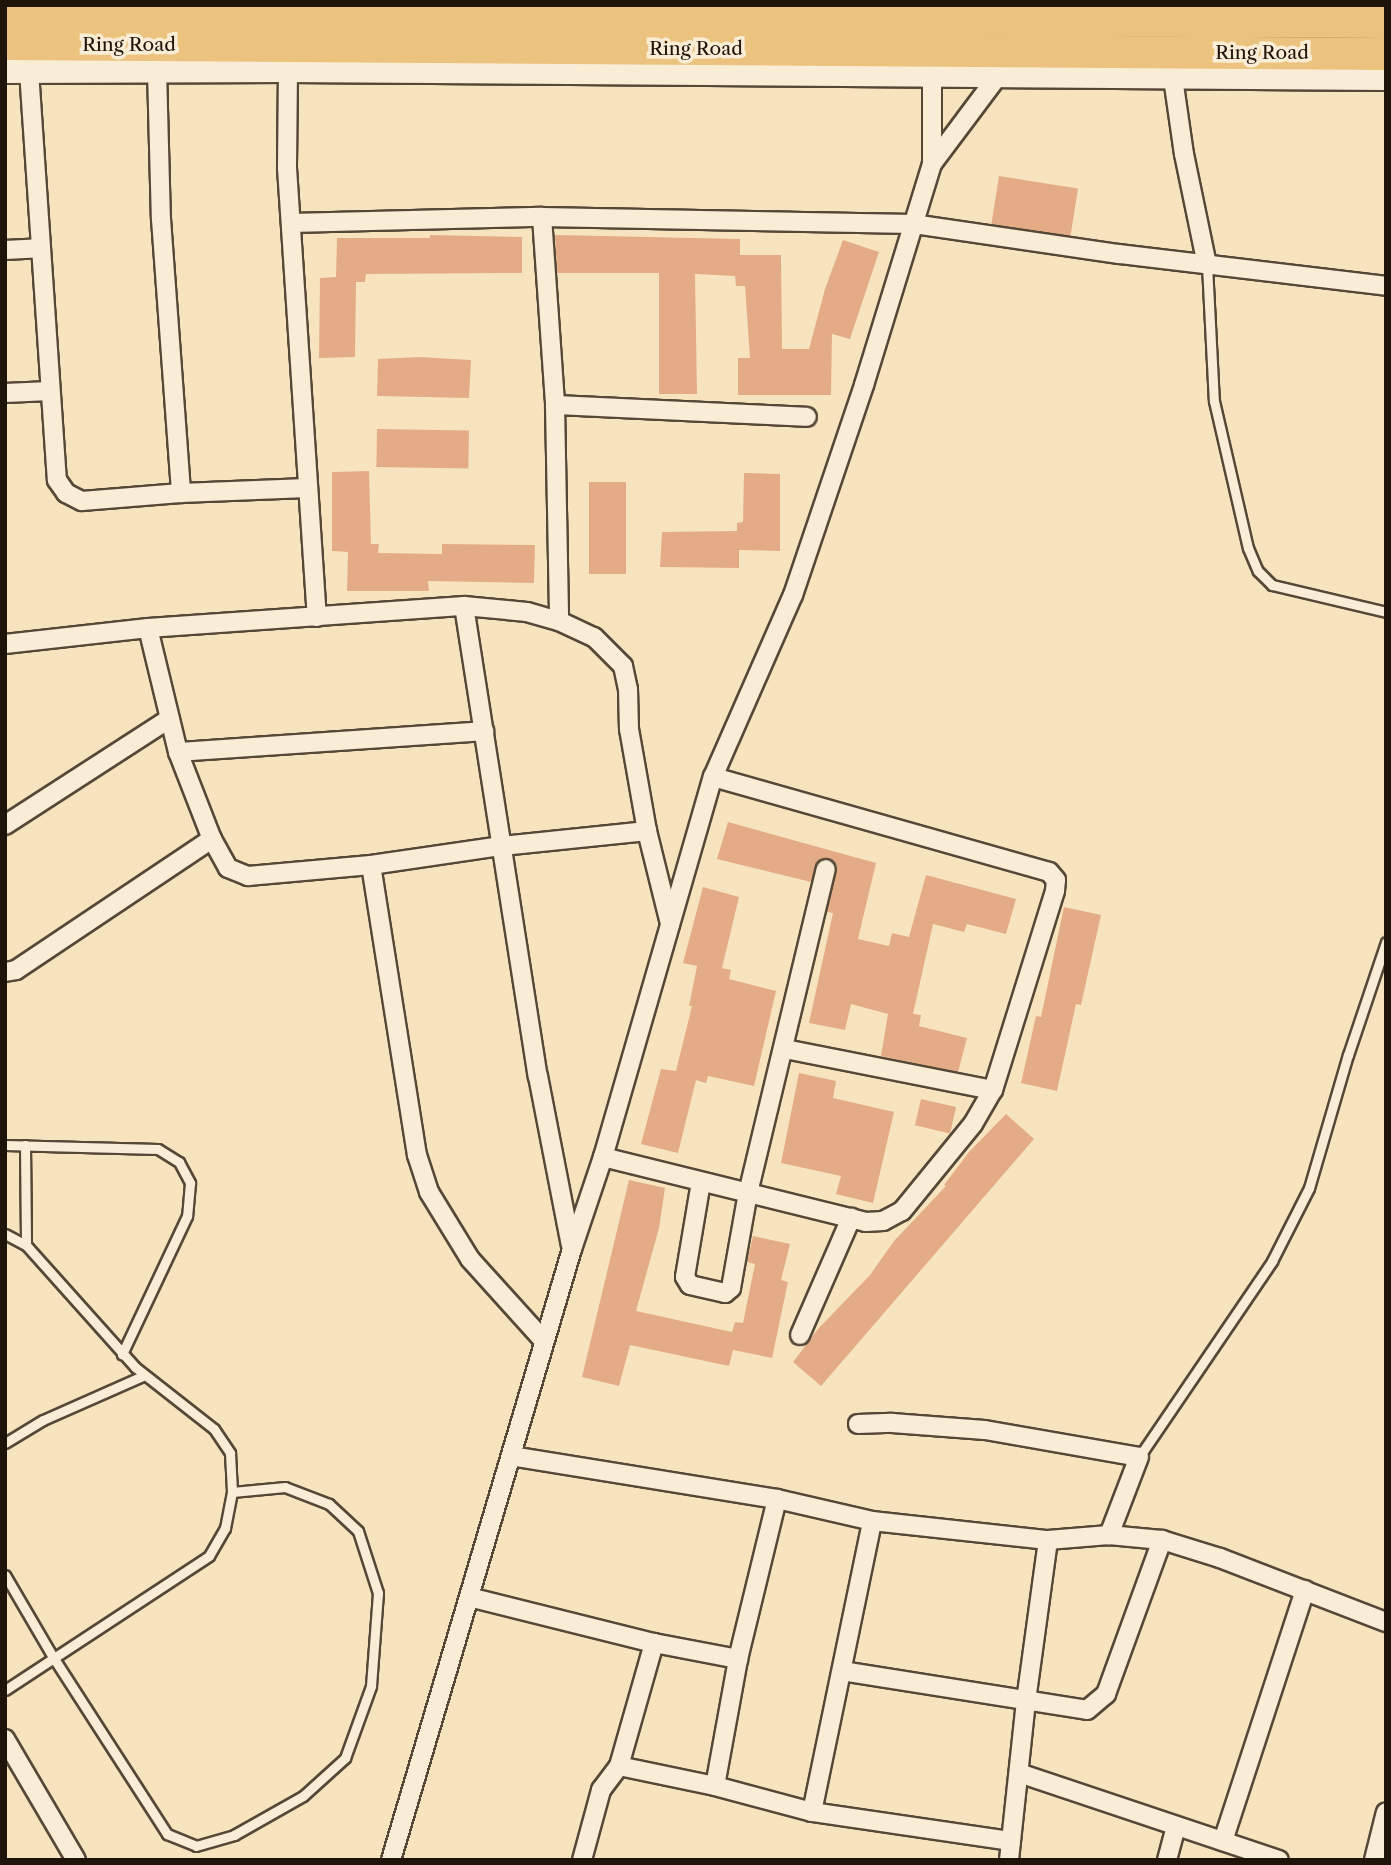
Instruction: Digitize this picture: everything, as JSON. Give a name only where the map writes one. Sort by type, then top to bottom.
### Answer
[{"type":"highway","name":"Ring Road","points":[[5,15],[1386,22]]},
{"type":"highway","name":"Ring Road","points":[[5,44],[1386,54]]},
{"type":"street","points":[[157,70],[161,219],[181,492]]},
{"type":"street","points":[[288,70],[287,168],[317,617]]},
{"type":"street","points":[[307,488],[181,492],[82,500],[66,493],[57,480],[40,248],[17,71],[288,70],[1386,78]]},
{"type":"street","points":[[391,1860],[544,1341],[603,1157],[713,777],[793,595],[864,386],[932,164],[932,76]]},
{"type":"street","points":[[932,164],[997,77]]},
{"type":"street","points":[[1173,78],[1184,154],[1207,265]]},
{"type":"street","points":[[291,223],[542,217],[913,224],[1207,265],[1386,286]]},
{"type":"street","points":[[542,217],[555,405],[559,621]]},
{"type":"street","points":[[5,250],[40,248]]},
{"type":"street","points":[[5,393],[50,391]]},
{"type":"street","points":[[555,405],[807,417]]},
{"type":"street","points":[[5,644],[148,628],[464,606],[527,612],[559,621],[594,637],[623,666],[628,689],[629,729],[647,831],[670,925]]},
{"type":"street","points":[[464,606],[538,1076],[572,1249]]},
{"type":"street","points":[[148,628],[178,752],[212,839],[228,868],[248,876],[371,865],[502,846],[647,831]]},
{"type":"street","points":[[5,825],[169,719]]},
{"type":"street","points":[[178,752],[484,731]]},
{"type":"street","points":[[603,1157],[851,1218],[883,1221],[902,1211],[973,1124],[993,1090],[1055,891],[1056,880],[1049,872],[713,777]]},
{"type":"street","points":[[5,972],[16,970],[212,839]]},
{"type":"street","points":[[371,865],[417,1155],[429,1192],[470,1259],[544,1341]]},
{"type":"street","points":[[701,1182],[685,1277],[690,1285],[725,1293],[731,1288],[748,1194],[785,1049],[826,869]]},
{"type":"street","points":[[785,1049],[993,1090]]},
{"type":"street","points":[[800,1335],[851,1218]]},
{"type":"street","points":[[858,1424],[892,1423],[985,1430],[1139,1457],[1109,1535]]},
{"type":"street","points":[[511,1455],[777,1499],[872,1521],[1048,1541],[1109,1535],[1162,1540],[1305,1590],[1386,1622]]},
{"type":"street","points":[[715,1786],[737,1659],[777,1499]]},
{"type":"street","points":[[812,1812],[872,1521]]},
{"type":"street","points":[[842,1671],[1087,1710],[1106,1694],[1162,1540]]},
{"type":"street","points":[[1009,1860],[1026,1701],[1048,1541]]},
{"type":"street","points":[[1223,1841],[1305,1590]]},
{"type":"street","points":[[469,1597],[654,1643],[737,1659]]},
{"type":"street","points":[[582,1860],[601,1790],[619,1766],[654,1643]]},
{"type":"street","points":[[5,1739],[76,1860]]},
{"type":"street","points":[[619,1766],[715,1786],[812,1812],[1010,1841]]},
{"type":"street","points":[[1019,1773],[1279,1860]]},
{"type":"street","points":[[1374,1860],[1386,1812]]},
{"type":"street","points":[[1167,1860],[1176,1827]]},
{"type":"lane","points":[[1207,265],[1214,401],[1248,548],[1258,571],[1272,585],[1386,612]]},
{"type":"lane","points":[[1139,1457],[1272,1261],[1309,1188],[1348,1055],[1386,942]]},
{"type":"lane","points":[[5,1145],[158,1149],[179,1162],[190,1183],[187,1216],[122,1354]]},
{"type":"lane","points":[[25,1145],[26,1245]]},
{"type":"lane","points":[[5,1234],[26,1245],[122,1354],[214,1429],[230,1453],[232,1492],[225,1528],[209,1556],[5,1690]]},
{"type":"lane","points":[[5,1443],[43,1420],[145,1375]]},
{"type":"lane","points":[[5,1575],[53,1657],[167,1834],[196,1846],[234,1835],[303,1796],[345,1758],[371,1686],[378,1594],[358,1531],[329,1504],[285,1487],[232,1492]]},
{"type":"building","points":[[999,176],[1078,189],[1070,237],[991,224]]},
{"type":"building","points":[[430,235],[522,237],[522,273],[366,274],[365,282],[356,282],[355,357],[319,358],[320,278],[336,277],[337,238],[430,238]]},
{"type":"building","points":[[555,235],[740,239],[740,255],[781,255],[782,349],[809,349],[825,289],[843,240],[879,252],[850,339],[832,334],[831,395],[738,395],[738,358],[750,358],[745,286],[736,286],[735,276],[695,274],[697,394],[659,394],[659,273],[557,273]]},
{"type":"building","points":[[419,357],[471,360],[469,398],[377,396],[378,359]]},
{"type":"building","points":[[377,429],[469,431],[468,469],[376,467]]},
{"type":"building","points":[[369,471],[371,544],[379,544],[378,553],[442,554],[442,544],[535,545],[534,583],[428,581],[429,591],[347,591],[348,552],[332,551],[332,472]]},
{"type":"building","points":[[744,473],[780,474],[780,551],[739,550],[739,568],[660,567],[662,532],[737,531],[737,523],[743,522]]},
{"type":"building","points":[[589,482],[626,482],[626,574],[589,574]]},
{"type":"building","points":[[728,822],[876,863],[858,939],[889,946],[892,933],[909,937],[926,875],[1016,899],[1006,934],[967,924],[964,932],[933,924],[913,1014],[921,1015],[919,1026],[967,1038],[958,1072],[881,1056],[888,1014],[851,1004],[845,1030],[809,1023],[833,913],[827,912],[837,865],[829,858],[818,861],[811,882],[717,859]]},
{"type":"building","points":[[703,887],[739,897],[722,968],[731,970],[729,979],[776,991],[754,1086],[708,1076],[706,1083],[696,1080],[678,1153],[641,1144],[661,1069],[676,1071],[692,1006],[689,1006],[697,966],[683,963]]},
{"type":"building","points":[[1064,907],[1101,915],[1081,1005],[1076,1004],[1057,1091],[1021,1083],[1036,1016],[1041,1017]]},
{"type":"building","points":[[799,1073],[836,1081],[833,1098],[894,1112],[873,1203],[836,1194],[841,1176],[781,1163]]},
{"type":"building","points":[[921,1099],[956,1107],[950,1133],[915,1125]]},
{"type":"building","points":[[1006,1114],[1034,1139],[821,1386],[793,1362],[818,1329],[870,1275],[894,1241],[946,1186],[944,1185],[969,1152]]},
{"type":"building","points":[[629,1180],[665,1188],[659,1228],[636,1311],[732,1332],[735,1322],[743,1323],[755,1264],[747,1262],[753,1236],[790,1244],[781,1280],[788,1282],[772,1358],[733,1350],[729,1366],[630,1345],[619,1386],[582,1377]]}]
